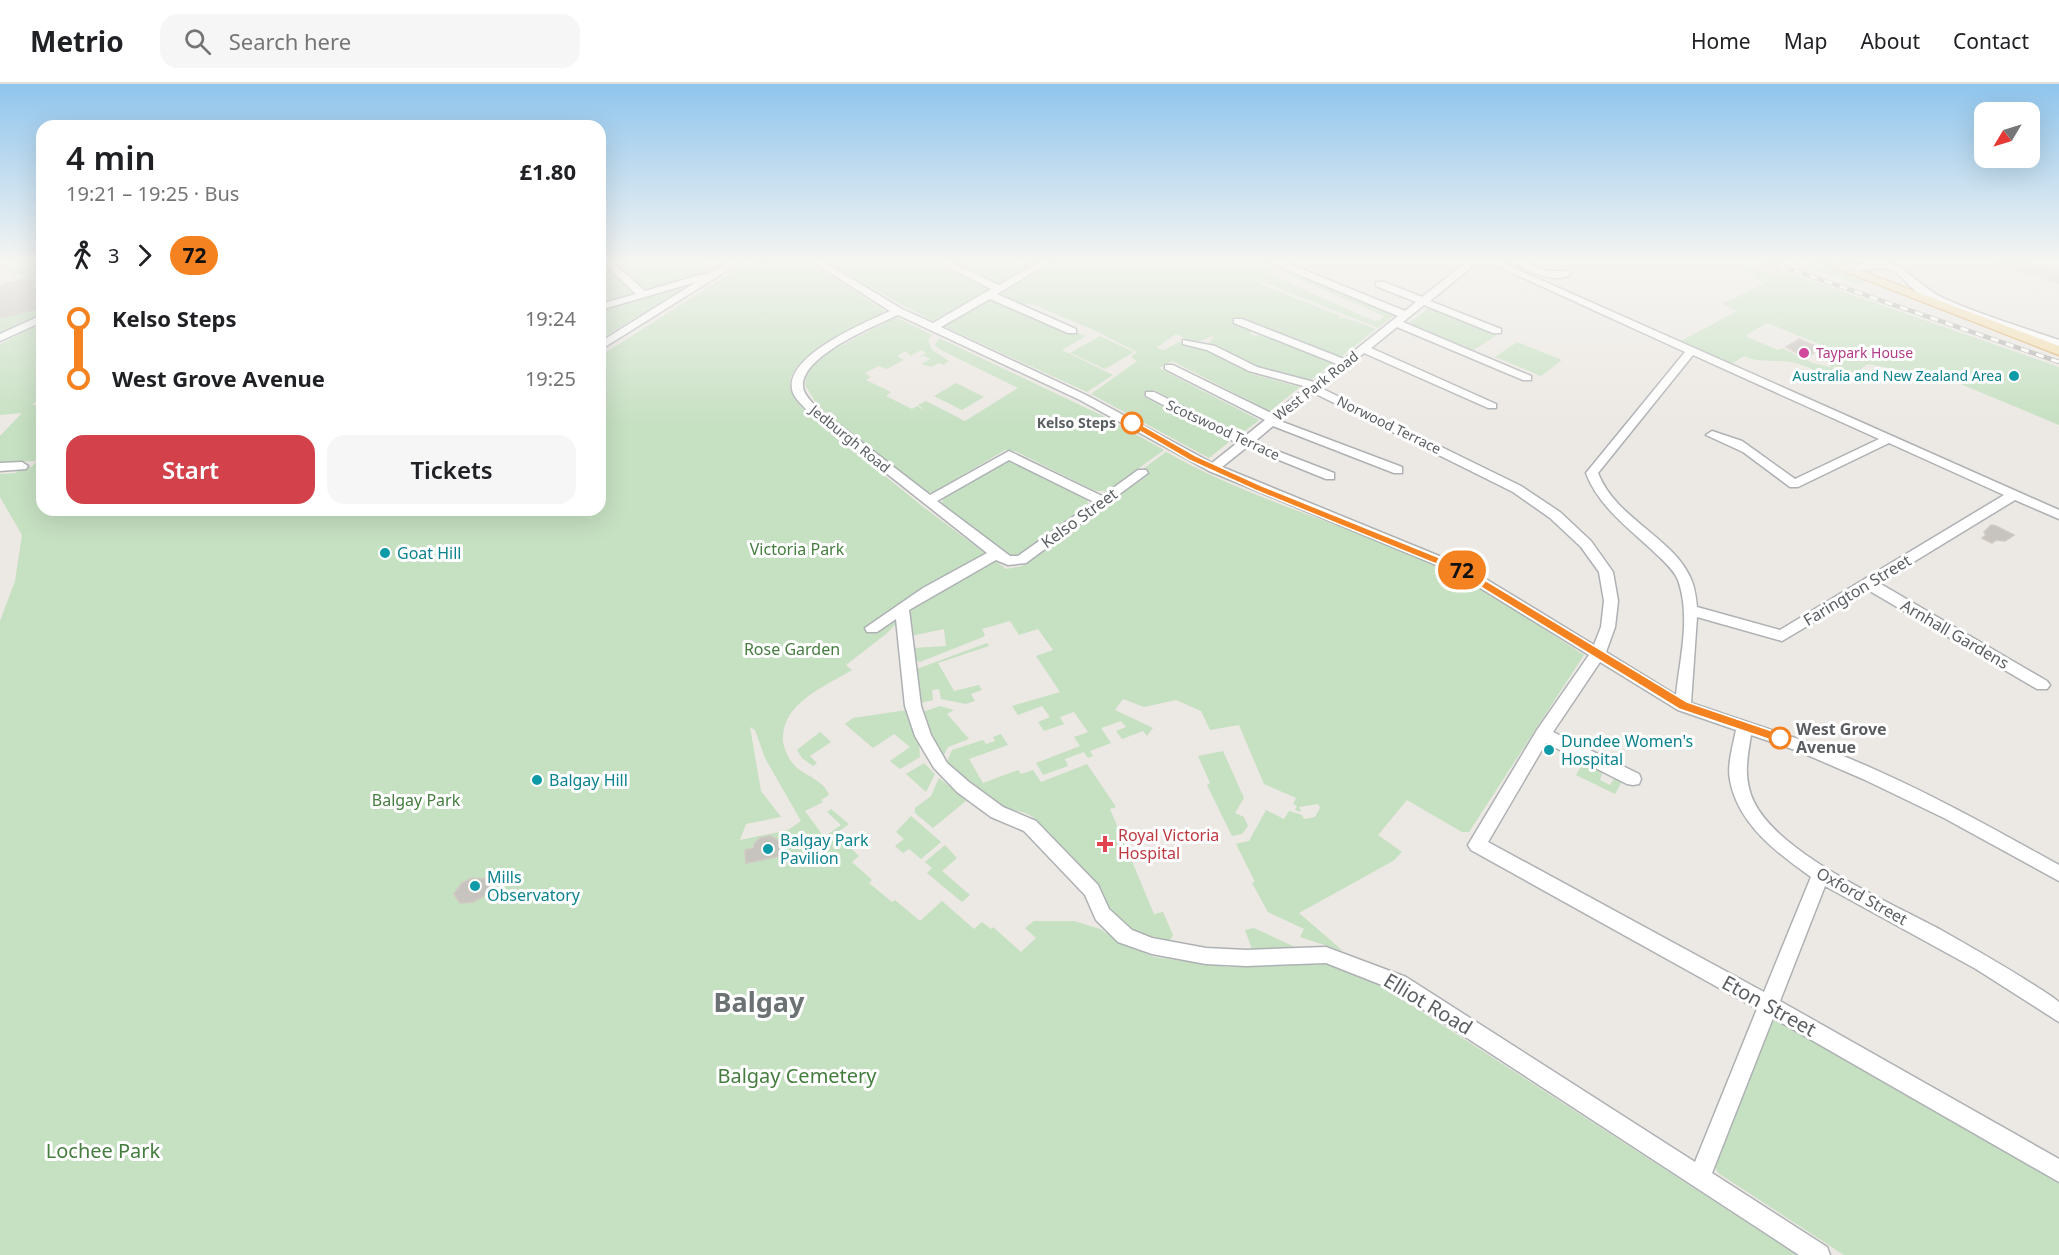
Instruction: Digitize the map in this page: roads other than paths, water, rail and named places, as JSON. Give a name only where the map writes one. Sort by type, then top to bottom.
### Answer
[{"type":"main road","points":[[1964,315],[2059,351]]},
{"type":"street","points":[[606,343],[651,315]]},
{"type":"street","name":"Jedburgh Road","points":[[891,315],[813,357],[799,376],[797,387],[802,398],[812,409],[927,502],[996,554],[1015,562]]},
{"type":"street","points":[[905,315],[1112,412],[1213,468],[1461,570],[1599,652],[1683,706],[1834,759],[1906,791],[2059,874]]},
{"type":"street","points":[[932,328],[955,315]]},
{"type":"street","points":[[1039,315],[1072,331]]},
{"type":"street","points":[[1392,315],[1527,378]]},
{"type":"street","name":"West Park Road","points":[[1213,468],[1407,315]]},
{"type":"street","points":[[1457,315],[1497,331]]},
{"type":"street","points":[[1613,315],[2059,515]]},
{"type":"street","points":[[1978,315],[2059,344]]},
{"type":"street","points":[[0,338],[36,321]]},
{"type":"street","points":[[1238,321],[1346,363]]},
{"type":"street","points":[[606,338],[620,334]]},
{"type":"street","name":"Norwood Terrace","points":[[1187,342],[1211,348],[1253,369],[1314,387],[1517,489],[1555,515],[1586,544],[1606,572],[1611,600],[1608,627],[1599,652]]},
{"type":"street","points":[[1364,349],[1492,406]]},
{"type":"street","points":[[1683,706],[1690,610],[1685,578],[1658,546],[1607,498],[1597,486],[1592,473],[1692,350]]},
{"type":"street","points":[[1169,367],[1272,420],[1398,470]]},
{"type":"street","name":"Scotswood Terrace","points":[[1150,394],[1244,442],[1330,476]]},
{"type":"street","points":[[1712,435],[1734,439],[1757,454],[1770,471],[1794,484],[1888,439]]},
{"type":"street","points":[[927,502],[1009,455],[1103,501]]},
{"type":"street","points":[[0,467],[22,466]]},
{"type":"street","name":"Kelso Street","points":[[1015,562],[1142,473]]},
{"type":"street","name":"Farington Street","points":[[1690,610],[1782,636],[2014,495]]},
{"type":"street","points":[[872,628],[902,608],[996,554]]},
{"type":"street","name":"Arnhall Gardens","points":[[1869,584],[2042,685]]},
{"type":"street","name":"Elliot Road","points":[[902,608],[913,706],[923,736],[942,766],[963,787],[996,812],[1030,826],[1092,890],[1102,914],[1125,936],[1152,946],[1206,956],[1246,958],[1326,955],[1372,970],[1399,983],[1819,1255]]},
{"type":"street","points":[[1599,652],[1543,734],[1609,776],[1633,779]]},
{"type":"street","name":"Oxford Street","points":[[1745,726],[1738,765],[1738,782],[1746,802],[1760,823],[1781,846],[1821,874],[1985,964],[2059,1013]]},
{"type":"street","name":"Eton Street","points":[[1543,734],[1477,845],[1769,1005],[2059,1171]]},
{"type":"street","points":[[1700,1176],[1821,874]]},
{"type":"railway","points":[[1922,315],[2059,362]]},
{"type":"place","name":"Taypark House","points":[[1804,353]]},
{"type":"place","name":"Australia and New Zealand Area","points":[[2014,376]]},
{"type":"place","name":"Kelso Steps","points":[[1132,423]]},
{"type":"place","name":"Goat Hill","points":[[385,553]]},
{"type":"place","name":"West Grove Avenue","points":[[1780,738]]},
{"type":"place","name":"Dundee Women's Hospital","points":[[1549,750]]},
{"type":"place","name":"Balgay Hill","points":[[537,780]]},
{"type":"place","name":"Royal Victoria Hospital","points":[[1105,844]]},
{"type":"place","name":"Balgay Park Pavilion","points":[[768,849]]},
{"type":"place","name":"Mills Observatory","points":[[475,886]]},
{"type":"district","name":"Balgay","points":[[759,1003]]},
{"type":"park label","name":"Victoria Park","points":[[797,549]]},
{"type":"park label","name":"Rose Garden","points":[[792,649]]},
{"type":"park label","name":"Balgay Park","points":[[416,800]]},
{"type":"park label","name":"Balgay Cemetery","points":[[797,1076]]},
{"type":"park label","name":"Lochee Park","points":[[103,1151]]}]
